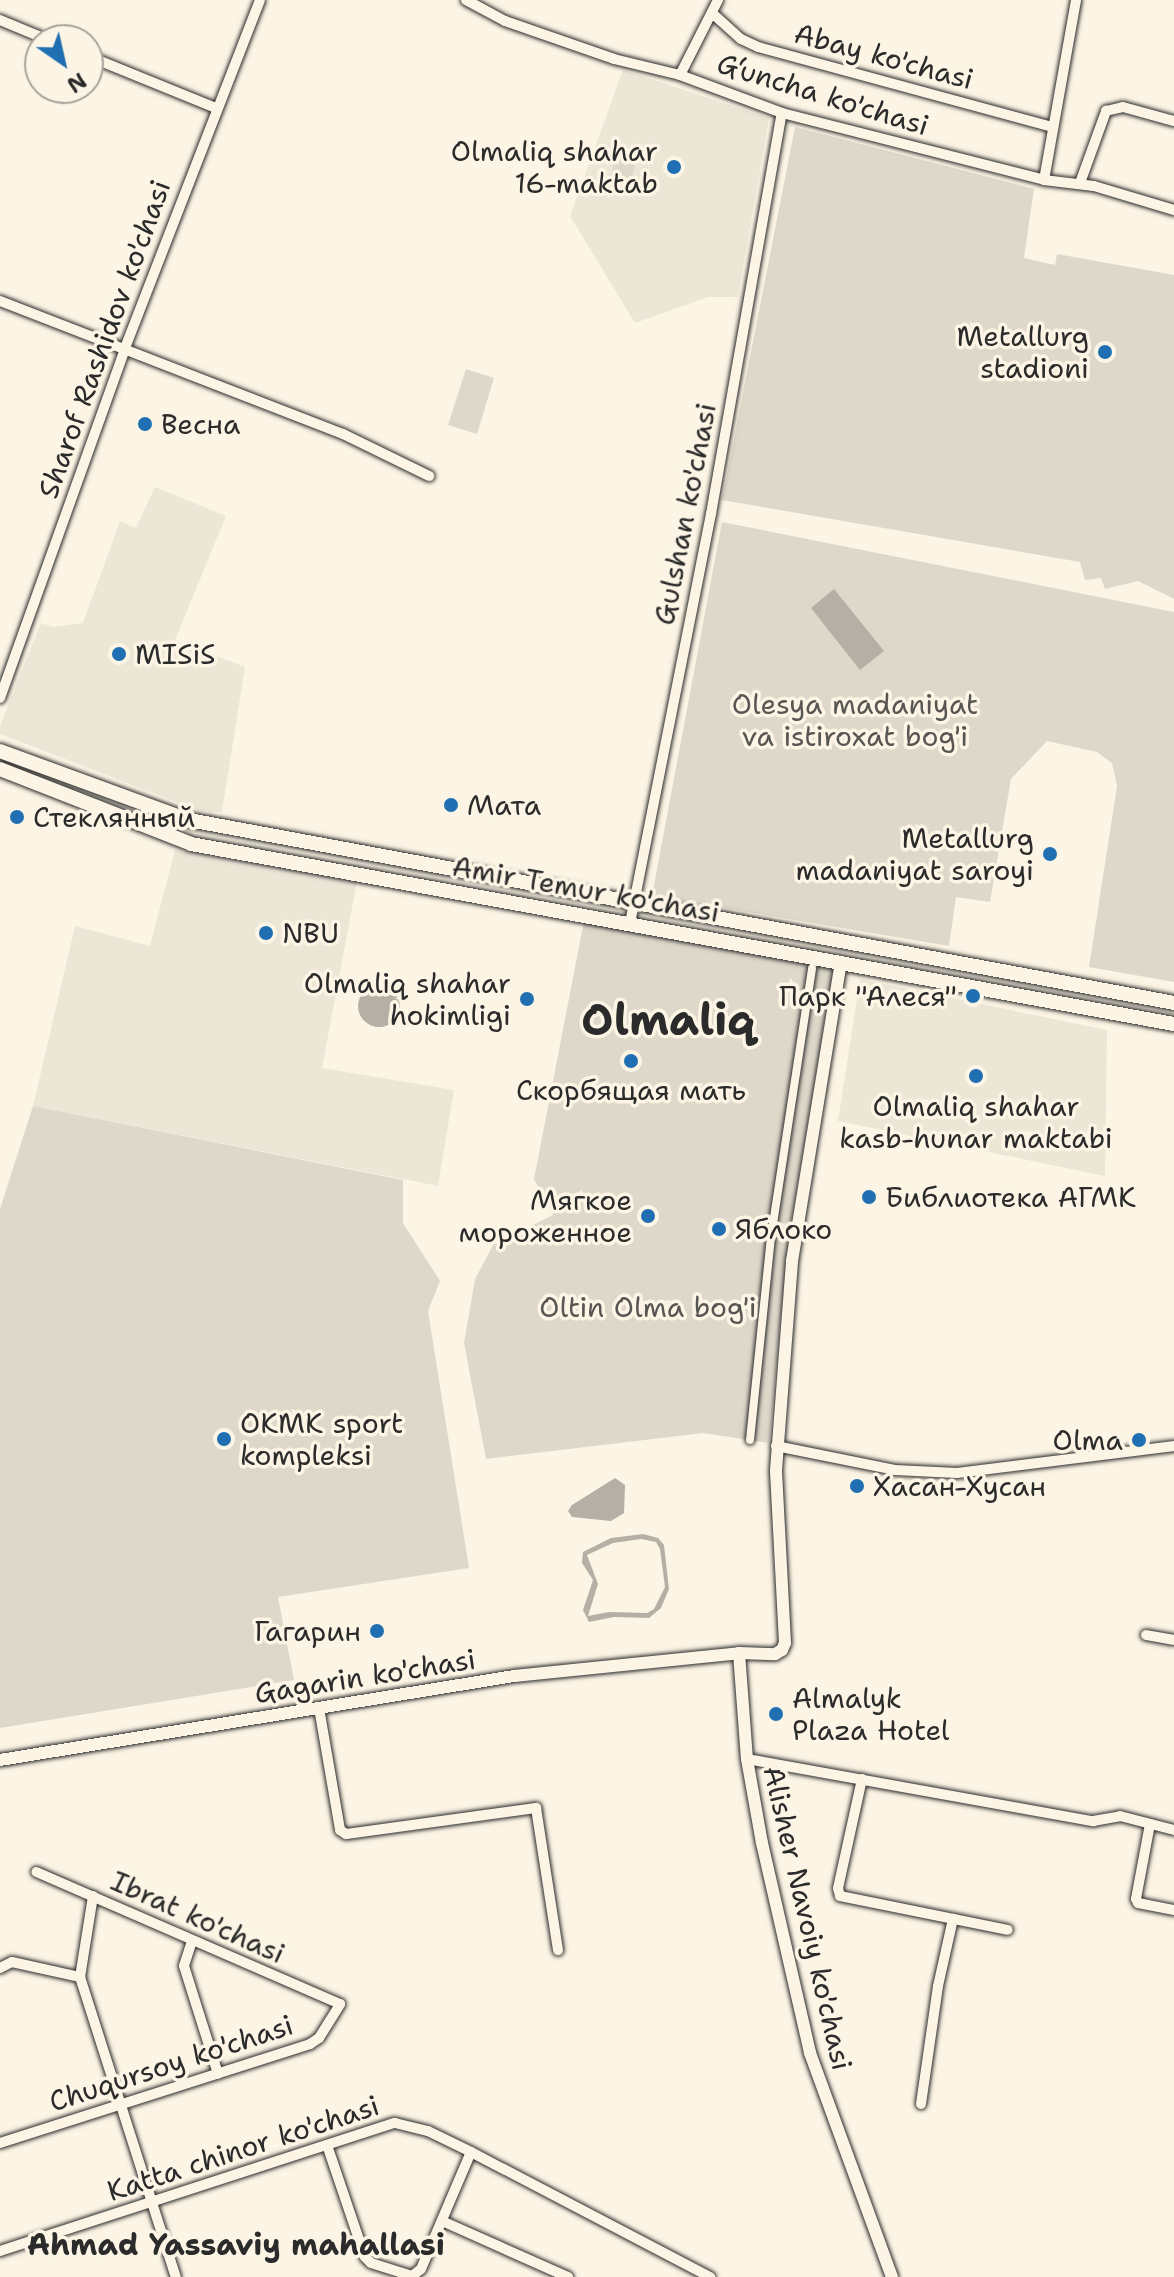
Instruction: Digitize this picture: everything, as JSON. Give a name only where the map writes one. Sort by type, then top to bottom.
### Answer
[{"type":"main road","name":"Amir Temur ko'chasi","points":[[0,751],[189,820],[1174,1003]]},
{"type":"main road","name":"Amir Temur ko'chasi","points":[[0,769],[191,844],[1174,1024]]},
{"type":"main road","points":[[941,981],[946,961]]},
{"type":"main road","points":[[1126,994],[1127,1015]]},
{"type":"street","name":"Sharof Rashidov ko'chasi","points":[[0,698],[125,348],[260,0]]},
{"type":"street","name":"G‘uncha ko'chasi","points":[[466,0],[505,21],[601,55],[680,75],[782,113],[1044,180],[1080,183],[1174,210]]},
{"type":"street","points":[[680,75],[718,0]]},
{"type":"street","points":[[1044,180],[1076,0]]},
{"type":"street","name":"Abay ko'chasi","points":[[712,13],[741,39],[758,47],[1053,127]]},
{"type":"street","points":[[0,20],[24,30]]},
{"type":"street","points":[[104,62],[216,108]]},
{"type":"street","points":[[1080,183],[1106,111],[1123,107],[1174,121]]},
{"type":"street","name":"Gulshan ko'chasi","points":[[630,923],[711,514],[782,113]]},
{"type":"street","points":[[0,301],[343,434],[429,476]]},
{"type":"street","points":[[841,962],[792,1261],[776,1446],[895,1470],[957,1473],[1174,1446]]},
{"type":"street","points":[[750,1440],[771,1237],[812,968]]},
{"type":"street","name":"Gagarin ko'chasi","points":[[0,1760],[514,1676],[739,1653],[775,1654],[785,1643],[776,1446]]},
{"type":"street","points":[[1146,1635],[1174,1640]]},
{"type":"street","name":"Alisher Navoiy ko'chasi","points":[[739,1653],[747,1759],[762,1843],[810,2053],[892,2277]]},
{"type":"street","points":[[319,1708],[340,1830],[346,1834],[536,1808],[558,1950]]},
{"type":"street","points":[[747,1759],[1093,1821],[1120,1816],[1174,1830]]},
{"type":"street","points":[[862,1779],[838,1888],[840,1896],[1008,1930]]},
{"type":"street","points":[[1150,1824],[1136,1899],[1138,1903],[1174,1910]]},
{"type":"street","name":"Ibrat ko'chasi","points":[[37,1872],[340,2004]]},
{"type":"street","points":[[93,1896],[80,1977],[176,2277]]},
{"type":"street","points":[[921,2104],[938,1986],[953,1919]]},
{"type":"street","points":[[192,1941],[184,1966],[218,2074]]},
{"type":"street","points":[[0,1968],[12,1962],[80,1977]]},
{"type":"street","name":"Chuqursoy ko'chasi","points":[[0,2143],[310,2044],[319,2038],[340,2004]]},
{"type":"street","name":"Katta chinor ko'chasi","points":[[0,2251],[395,2123],[428,2131],[471,2152],[710,2277]]},
{"type":"street","points":[[327,2145],[365,2257],[371,2263],[412,2276],[418,2274],[471,2152]]},
{"type":"street","points":[[442,2221],[568,2277]]},
{"type":"shaded area","name":"Olmaliq shahar 16-maktab","points":[[623,70],[769,118],[738,297],[708,297],[635,323],[570,216]]},
{"type":"shaded area","name":"MISiS","points":[[155,487],[226,516],[175,640],[245,667],[222,812],[200,811],[0,734],[0,726],[41,623],[53,627],[83,623],[120,521],[136,528]]},
{"type":"shaded area","points":[[834,589],[884,651],[860,670],[811,608]]},
{"type":"shaded area","points":[[175,850],[357,881],[322,1068],[454,1090],[438,1186],[33,1106],[75,926],[150,946]]},
{"type":"shaded area","name":"Olmaliq shahar kasb-hunar maktabi","points":[[860,979],[1107,1030],[1105,1176],[838,1121]]},
{"type":"shaded area","points":[[379,985],[394,991],[400,1006],[394,1021],[379,1027],[364,1021],[358,1006],[364,991]]},
{"type":"shaded area","points":[[615,1478],[625,1485],[624,1513],[611,1521],[572,1517],[568,1511],[572,1505]]},
{"type":"shaded area","points":[[643,1534],[658,1538],[664,1545],[669,1589],[661,1608],[649,1618],[614,1617],[589,1622],[583,1610],[593,1580],[582,1563],[583,1552],[611,1538]],"holes":[[[641,1539],[656,1542],[660,1549],[665,1587],[654,1609],[647,1613],[609,1612],[588,1616],[598,1584],[587,1555],[613,1543]]]},
{"type":"green space","points":[[795,127],[1034,189],[1024,258],[1055,265],[1057,254],[1174,275],[1174,599],[1138,581],[1105,589],[1101,578],[1085,580],[1080,562],[722,500]]},
{"type":"green space","points":[[618,145],[639,149],[630,185],[610,180]]},
{"type":"green space","points":[[466,369],[494,378],[477,434],[448,425]]},
{"type":"green space","name":"Olesya madaniyat va istiroxat bog'i","points":[[722,522],[1174,612],[1174,982],[1089,967],[1117,786],[1112,763],[1097,752],[1047,741],[1011,779],[990,902],[956,897],[949,946],[652,896]]},
{"type":"green space","name":"Oltin Olma bog'i","points":[[584,921],[834,966],[788,1241],[769,1443],[703,1433],[486,1459],[464,1343],[475,1279],[493,1245],[553,1215],[534,1179]]},
{"type":"green space","name":"OKMK sport kompleksi","points":[[33,1106],[403,1180],[403,1223],[440,1281],[428,1311],[469,1568],[278,1597],[294,1680],[0,1728],[0,1209]]},
{"type":"place","name":"Olmaliq shahar 16-maktab","points":[[674,167]]},
{"type":"place","name":"Metallurg stadioni","points":[[1105,352]]},
{"type":"place","name":"Весна","points":[[145,424]]},
{"type":"place","name":"MISiS","points":[[119,654]]},
{"type":"place","name":"Мата","points":[[451,805]]},
{"type":"place","name":"Стеклянный","points":[[17,817]]},
{"type":"place","name":"Metallurg madaniyat saroyi","points":[[1050,854]]},
{"type":"place","name":"NBU","points":[[266,933]]},
{"type":"place","name":"Парк \"Алеся\"","points":[[973,996]]},
{"type":"place","name":"Olmaliq shahar hokimligi","points":[[527,999]]},
{"type":"place","name":"Скорбящая мать","points":[[631,1061]]},
{"type":"place","name":"Olmaliq shahar kasb-hunar maktabi","points":[[976,1076]]},
{"type":"place","name":"Библиотека АГМК","points":[[869,1197]]},
{"type":"place","name":"Мягкое мороженное","points":[[648,1216]]},
{"type":"place","name":"Яблоко","points":[[719,1229]]},
{"type":"place","name":"OKMK sport kompleksi","points":[[224,1439]]},
{"type":"place","name":"Olma","points":[[1139,1440]]},
{"type":"place","name":"Хасан-Хусан","points":[[857,1486]]},
{"type":"place","name":"Гагарин","points":[[377,1631]]},
{"type":"place","name":"Almalyk Plaza Hotel","points":[[776,1714]]},
{"type":"district","name":"Olmaliq","points":[[668,1020]]},
{"type":"district","name":"Ahmad Yassaviy mahallasi","points":[[236,2245]]}]
